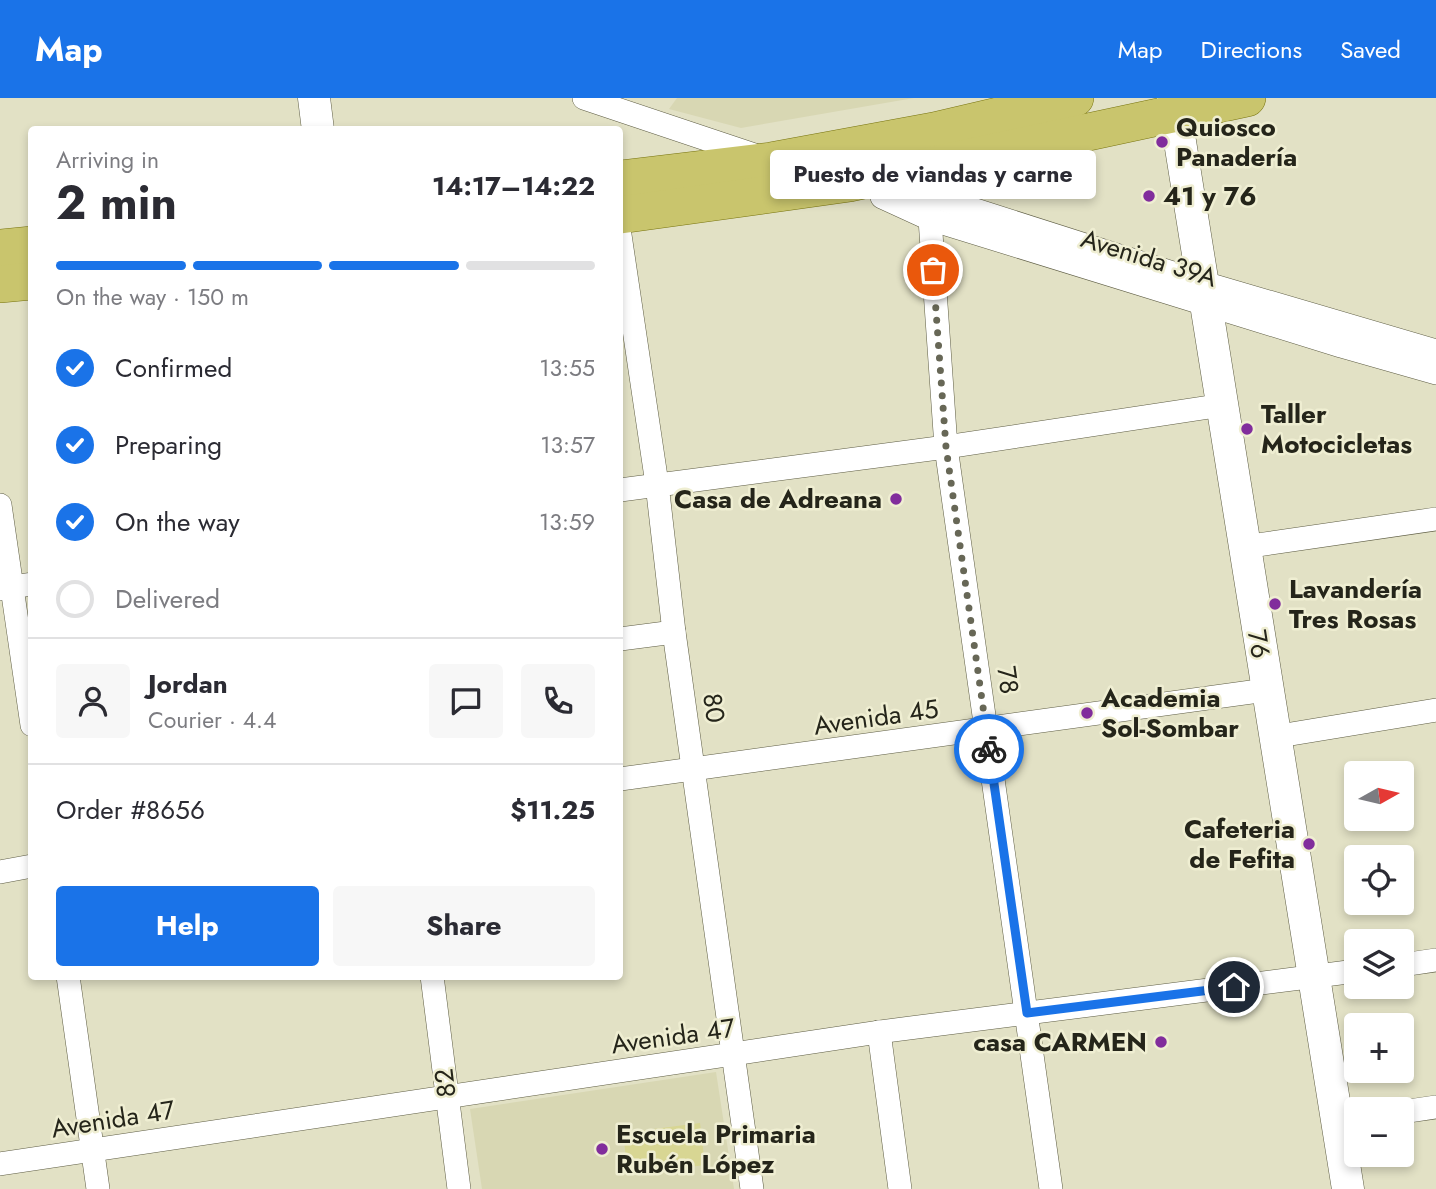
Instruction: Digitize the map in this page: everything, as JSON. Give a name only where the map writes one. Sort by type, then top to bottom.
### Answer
[{"type":"main road","points":[[623,179],[771,161],[934,131],[1075,98]]},
{"type":"main road","points":[[623,215],[850,183],[1175,106],[1247,98]]},
{"type":"main road","points":[[0,248],[28,245]]},
{"type":"main road","points":[[0,284],[28,281]]},
{"type":"street","points":[[314,98],[318,126]]},
{"type":"street","name":"Avenida 39A","points":[[584,98],[771,161],[850,183],[941,199],[1436,373]]},
{"type":"street","name":"76","points":[[1175,106],[1312,977],[1344,1111]]},
{"type":"street","name":"Avenida 39A","points":[[850,183],[930,219],[1206,294],[1436,351]]},
{"type":"street","name":"78","points":[[930,219],[946,447],[1052,1189]]},
{"type":"street","name":"80","points":[[623,255],[657,484],[674,632],[752,1189]]},
{"type":"street","points":[[623,490],[946,447],[1223,405]]},
{"type":"street","points":[[0,505],[28,694]]},
{"type":"street","points":[[1244,547],[1436,519]]},
{"type":"street","points":[[623,639],[674,632]]},
{"type":"street","name":"Avenida 45","points":[[623,779],[1266,690]]},
{"type":"street","points":[[1273,737],[1436,710]]},
{"type":"street","points":[[0,872],[28,867]]},
{"type":"street","points":[[1414,963],[1436,960]]},
{"type":"street","name":"Avenida 47","points":[[0,1164],[878,1032],[1344,973]]},
{"type":"street","points":[[69,980],[98,1189]]},
{"type":"street","name":"82","points":[[432,980],[459,1189]]},
{"type":"street","points":[[878,1032],[900,1189]]},
{"type":"street","points":[[1414,1110],[1436,1107]]},
{"type":"street","name":"76","points":[[1347,1167],[1348,1189]]},
{"type":"shaded area","points":[[677,98],[914,98],[741,128],[669,109]]},
{"type":"shaded area","name":"Escuela Primaria Rubén López","points":[[716,1072],[734,1189],[482,1189],[470,1109]]},
{"type":"shaded area","points":[[700,1123],[705,1165],[628,1175],[623,1133]]},
{"type":"way so far","points":[[933,270],[946,447],[989,749]]},
{"type":"place","name":"Quiosco Panadería","points":[[1162,142]]},
{"type":"place","name":"41 y 76","points":[[1149,196]]},
{"type":"place","name":"Puesto de viandas y carne","points":[[933,270]]},
{"type":"place","name":"Taller Motocicletas","points":[[1247,429]]},
{"type":"place","name":"Casa de Adreana","points":[[896,499]]},
{"type":"place","name":"Lavandería Tres Rosas","points":[[1275,604]]},
{"type":"place","name":"Academia Sol-Sombar","points":[[1087,713]]},
{"type":"place","name":"Cafeteria de Fefita","points":[[1309,844]]},
{"type":"place","name":"casa CARMEN","points":[[1161,1042]]},
{"type":"place","name":"Escuela Primaria Rubén López","points":[[602,1149]]},
{"type":"route","points":[[989,749],[1027,1013],[1234,987]]}]
